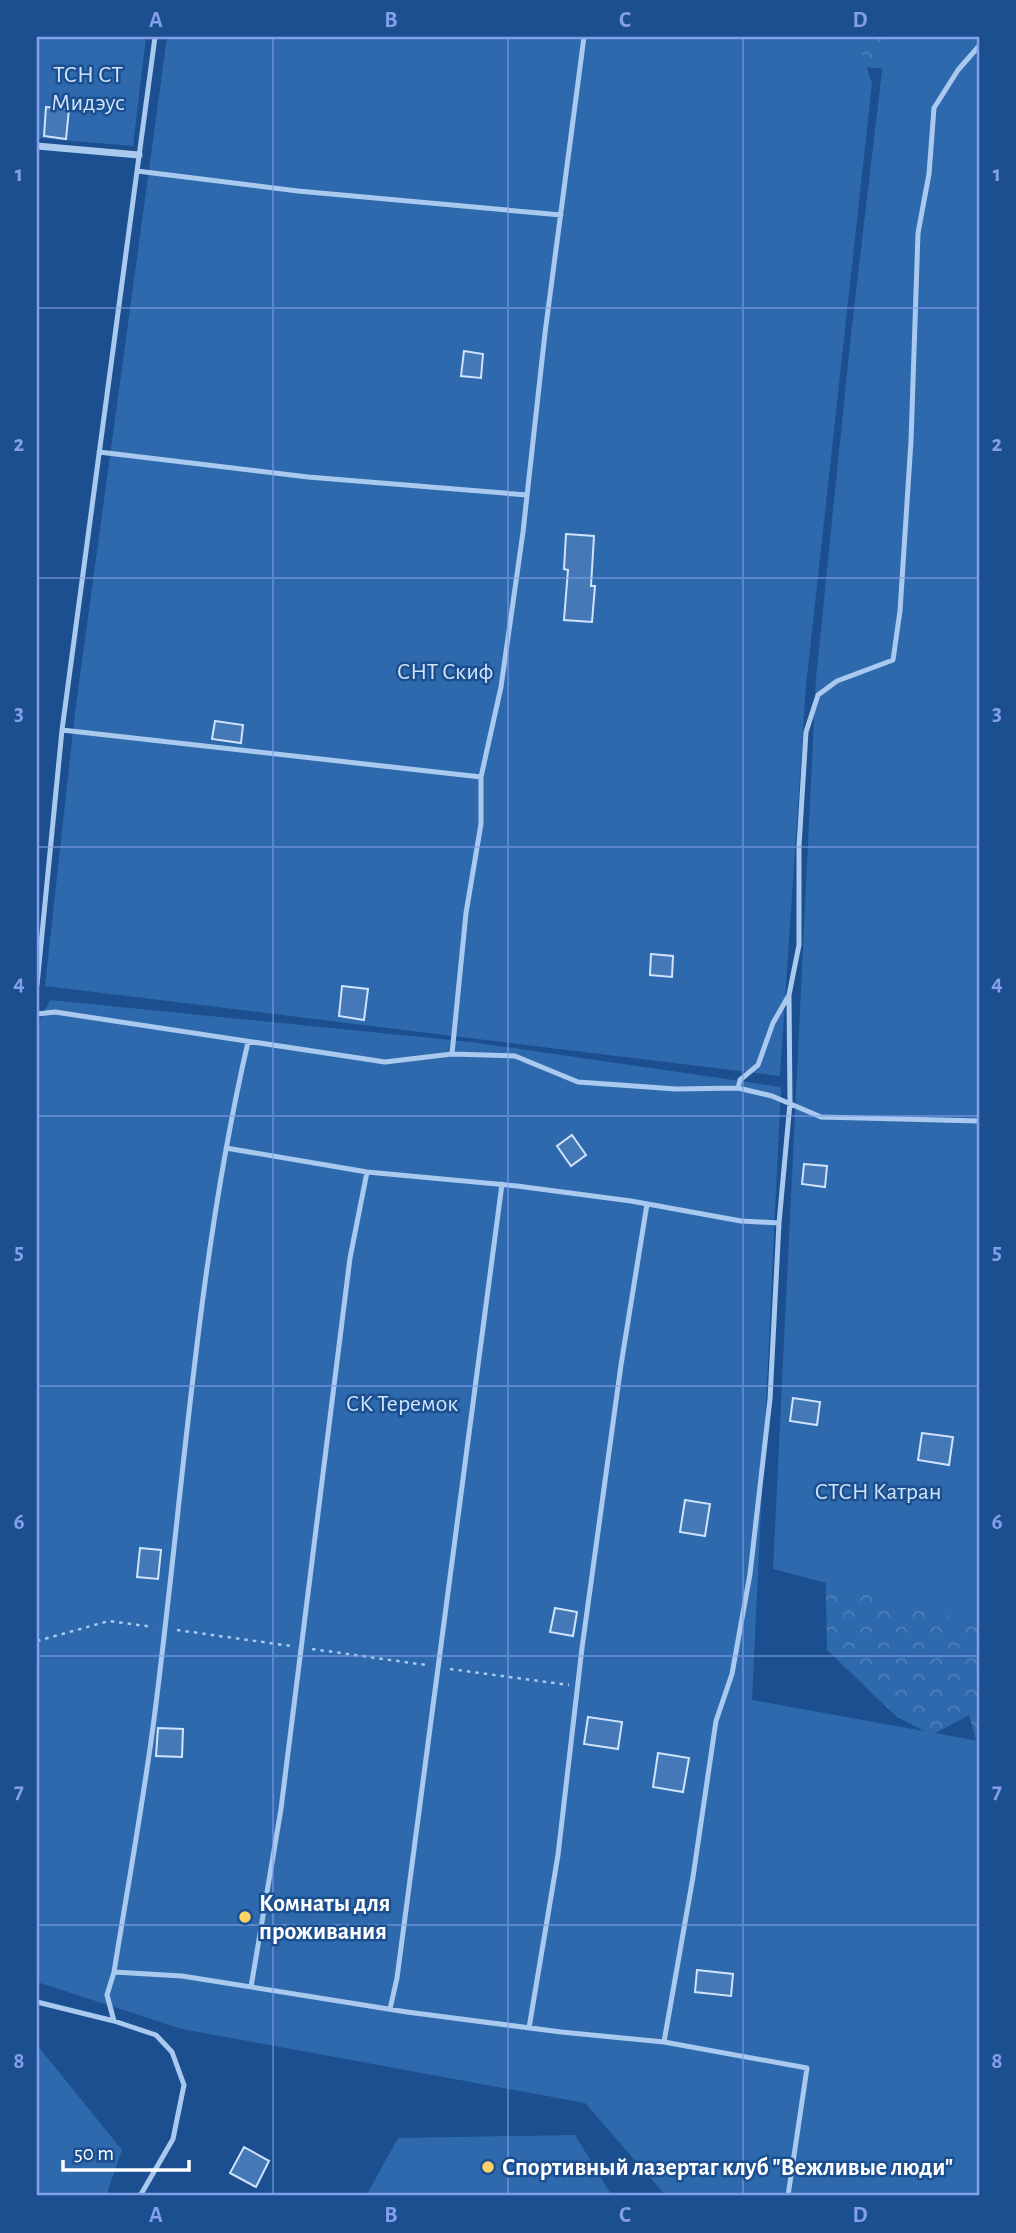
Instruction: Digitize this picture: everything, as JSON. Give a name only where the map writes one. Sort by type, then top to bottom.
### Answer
[{"type":"street","points":[[37,146],[139,155]]},
{"type":"lane","points":[[37,985],[62,730],[155,37]]},
{"type":"lane","points":[[452,1054],[466,913],[481,824],[481,777],[501,687],[584,37]]},
{"type":"lane","points":[[664,2042],[693,1877],[716,1721],[732,1674],[750,1574],[770,1399],[779,1223],[790,1103],[789,995],[799,945],[799,846],[806,732],[818,695],[837,681],[893,660],[900,611],[911,441],[918,233],[929,174],[934,108],[958,70],[979,46]]},
{"type":"lane","points":[[137,171],[298,191],[561,215]]},
{"type":"lane","points":[[99,452],[308,477],[527,495]]},
{"type":"lane","points":[[62,730],[481,777]]},
{"type":"lane","points":[[738,1088],[740,1080],[758,1065],[773,1023],[789,995]]},
{"type":"lane","points":[[37,1014],[55,1012],[385,1062],[452,1054],[515,1056],[578,1082],[676,1089],[738,1088],[772,1096],[821,1117],[979,1121]]},
{"type":"lane","points":[[114,2021],[107,1995],[114,1972],[153,1728],[186,1434],[226,1148],[248,1042]]},
{"type":"lane","points":[[226,1148],[367,1172],[502,1184],[741,1220],[779,1223]]},
{"type":"lane","points":[[251,1987],[281,1809],[350,1258],[367,1172]]},
{"type":"lane","points":[[390,2009],[397,1978],[502,1184]]},
{"type":"lane","points":[[529,2028],[558,1855],[584,1634],[621,1365],[647,1204]]},
{"type":"lane","points":[[114,1972],[182,1976],[390,2009],[529,2028],[664,2042],[807,2068],[788,2196]]},
{"type":"lane","points":[[37,2002],[114,2021],[156,2035],[172,2052],[184,2085],[173,2139],[140,2196]]},
{"type":"green space","name":"ТСН СТ Мидэус","points":[[37,37],[146,37],[133,146],[37,138]]},
{"type":"green space","name":"СНТ Скиф","points":[[167,37],[856,37],[872,83],[806,686],[780,1076],[45,986],[75,713]]},
{"type":"green space","points":[[852,37],[960,37],[904,70],[864,67]]},
{"type":"green space","name":"СТСН Катран","points":[[886,37],[979,37],[979,1623],[773,1569],[816,678],[851,334]]},
{"type":"green space","name":"СК Теремок","points":[[50,1000],[471,1042],[781,1087],[752,1700],[979,1741],[979,2196],[666,2196],[585,2103],[182,2029],[37,1982],[37,1025]]},
{"type":"green space","points":[[818,1144],[979,1156],[979,1742],[976,1740],[969,1715],[932,1735],[897,1717],[827,1650]]},
{"type":"green space","points":[[37,2045],[122,2150],[106,2196],[37,2196]]},
{"type":"green space","name":"Спортивный лазертаг клуб \"Вежливые люди\"","points":[[575,2135],[612,2196],[366,2196],[398,2138]]},
{"type":"building","points":[[46,107],[69,109],[66,139],[44,136]]},
{"type":"building","points":[[464,351],[483,354],[481,378],[461,376]]},
{"type":"building","points":[[566,534],[594,536],[591,586],[595,586],[592,622],[564,620],[568,570],[564,569]]},
{"type":"building","points":[[215,721],[243,725],[241,743],[212,739]]},
{"type":"building","points":[[651,954],[673,956],[672,977],[650,975]]},
{"type":"building","points":[[342,986],[368,989],[364,1020],[339,1016]]},
{"type":"building","points":[[572,1135],[586,1155],[571,1166],[557,1146]]},
{"type":"building","points":[[804,1164],[827,1166],[825,1187],[802,1184]]},
{"type":"building","points":[[793,1398],[820,1402],[817,1425],[790,1421]]},
{"type":"building","points":[[922,1433],[953,1437],[949,1465],[918,1460]]},
{"type":"building","points":[[685,1500],[710,1504],[705,1536],[680,1532]]},
{"type":"building","points":[[140,1548],[161,1550],[158,1579],[137,1577]]},
{"type":"building","points":[[555,1608],[577,1612],[573,1636],[550,1632]]},
{"type":"building","points":[[588,1717],[622,1722],[618,1749],[584,1744]]},
{"type":"building","points":[[158,1728],[183,1729],[182,1757],[156,1756]]},
{"type":"building","points":[[658,1753],[689,1758],[683,1792],[653,1787]]},
{"type":"building","points":[[697,1970],[733,1974],[731,1996],[695,1992]]},
{"type":"building","points":[[244,2147],[269,2161],[256,2187],[230,2173]]},
{"type":"place","name":"Комнаты для проживания","points":[[245,1917]]},
{"type":"place","name":"Спортивный лазертаг клуб \"Вежливые люди\"","points":[[488,2167]]}]
